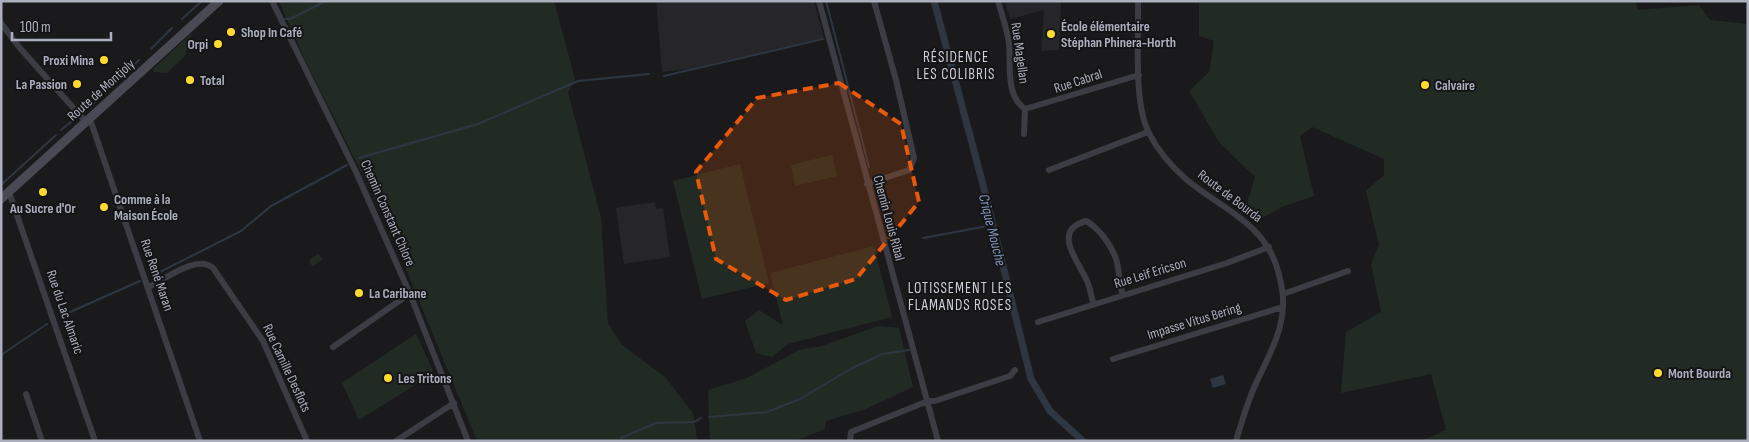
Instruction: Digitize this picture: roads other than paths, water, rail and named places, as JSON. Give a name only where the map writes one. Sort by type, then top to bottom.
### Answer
[{"type":"main road","name":"Route de Montjoly","points":[[4,196],[219,1]]},
{"type":"street","name":"Chemin Constant Chlore","points":[[272,1],[356,172],[410,294],[468,441]]},
{"type":"street","name":"Chemin Louis Ribal","points":[[819,1],[938,441]]},
{"type":"street","points":[[867,184],[909,170],[914,158],[896,80],[874,1]]},
{"type":"street","name":"Rue Magellan","points":[[998,1],[1009,42],[1010,83],[1019,105],[1025,110]]},
{"type":"street","name":"Route de Bourda","points":[[1138,1],[1139,75],[1143,119],[1148,132],[1160,151],[1188,180],[1254,228],[1269,247],[1275,261],[1283,294],[1283,307],[1278,335],[1254,389],[1236,441]]},
{"type":"street","points":[[1,23],[23,51],[88,120]]},
{"type":"street","name":"Rue Cabral","points":[[1025,110],[1139,75]]},
{"type":"street","points":[[1024,134],[1025,110]]},
{"type":"street","name":"Rue René Maran","points":[[88,120],[149,287],[200,441]]},
{"type":"street","points":[[1049,170],[1148,132]]},
{"type":"street","name":"Rue du Lac Almaric","points":[[4,196],[95,441]]},
{"type":"street","points":[[1093,303],[1088,283],[1070,250],[1069,234],[1076,224],[1086,221],[1094,226],[1117,260],[1119,286],[1123,295]]},
{"type":"street","name":"Rue Leif Ericson","points":[[1038,322],[1093,303],[1227,263],[1269,247]]},
{"type":"street","name":"Rue Camille Desflots","points":[[149,287],[195,264],[206,264],[213,268],[263,341],[307,441]]},
{"type":"street","points":[[1283,294],[1348,271]]},
{"type":"street","points":[[333,347],[402,299]]},
{"type":"street","name":"Impasse Vitus Bering","points":[[1113,359],[1283,307]]},
{"type":"street","points":[[850,441],[851,432],[928,401],[935,401],[1010,376],[1015,370]]},
{"type":"street","points":[[26,394],[42,441]]},
{"type":"street","points":[[396,441],[454,403]]},
{"type":"water","points":[[1223,375],[1226,384],[1213,388],[1210,379]]},
{"type":"waterway","points":[[182,19],[202,1]]},
{"type":"waterway","name":"Crique Mouche","points":[[285,19],[290,19],[326,1]]},
{"type":"waterway","points":[[826,1],[869,167]]},
{"type":"waterway","name":"Crique Mouche","points":[[934,1],[981,177],[1031,379],[1050,411],[1083,441]]},
{"type":"waterway","points":[[151,49],[172,28]]},
{"type":"waterway","points":[[664,76],[823,39]]},
{"type":"waterway","points":[[109,89],[139,60]]},
{"type":"waterway","points":[[359,158],[478,124],[578,81],[649,74]]},
{"type":"waterway","points":[[86,110],[102,96]]},
{"type":"waterway","points":[[61,130],[76,118]]},
{"type":"waterway","points":[[1,185],[56,135]]},
{"type":"waterway","points":[[154,275],[241,231],[271,206],[347,165]]},
{"type":"waterway","points":[[923,238],[993,225]]},
{"type":"waterway","points":[[61,316],[140,281]]},
{"type":"waterway","points":[[1,355],[47,324]]},
{"type":"waterway","points":[[709,417],[767,412],[800,399],[854,367],[883,354],[909,350]]},
{"type":"waterway","points":[[621,438],[656,423],[694,422],[701,418]]},
{"type":"place","name":"Shop In Café","points":[[231,32]]},
{"type":"place","name":"École élémentaire Stéphan Phinera-Horth","points":[[1051,34]]},
{"type":"place","name":"Orpi","points":[[218,44]]},
{"type":"place","name":"Proxi Mina","points":[[104,60]]},
{"type":"place","name":"Total","points":[[190,80]]},
{"type":"place","name":"La Passion","points":[[77,84]]},
{"type":"place","name":"Calvaire","points":[[1425,85]]},
{"type":"place","name":"Au Sucre d'Or","points":[[43,192]]},
{"type":"place","name":"Comme à la Maison École","points":[[104,207]]},
{"type":"place","name":"La Caribane","points":[[359,293]]},
{"type":"place","name":"Mont Bourda","points":[[1658,373]]},
{"type":"place","name":"Les Tritons","points":[[388,378]]},
{"type":"district","name":"RÉSIDENCE LES COLIBRIS","points":[[956,66]]},
{"type":"district","name":"LOTISSEMENT LES FLAMANDS ROSES","points":[[960,296]]}]
